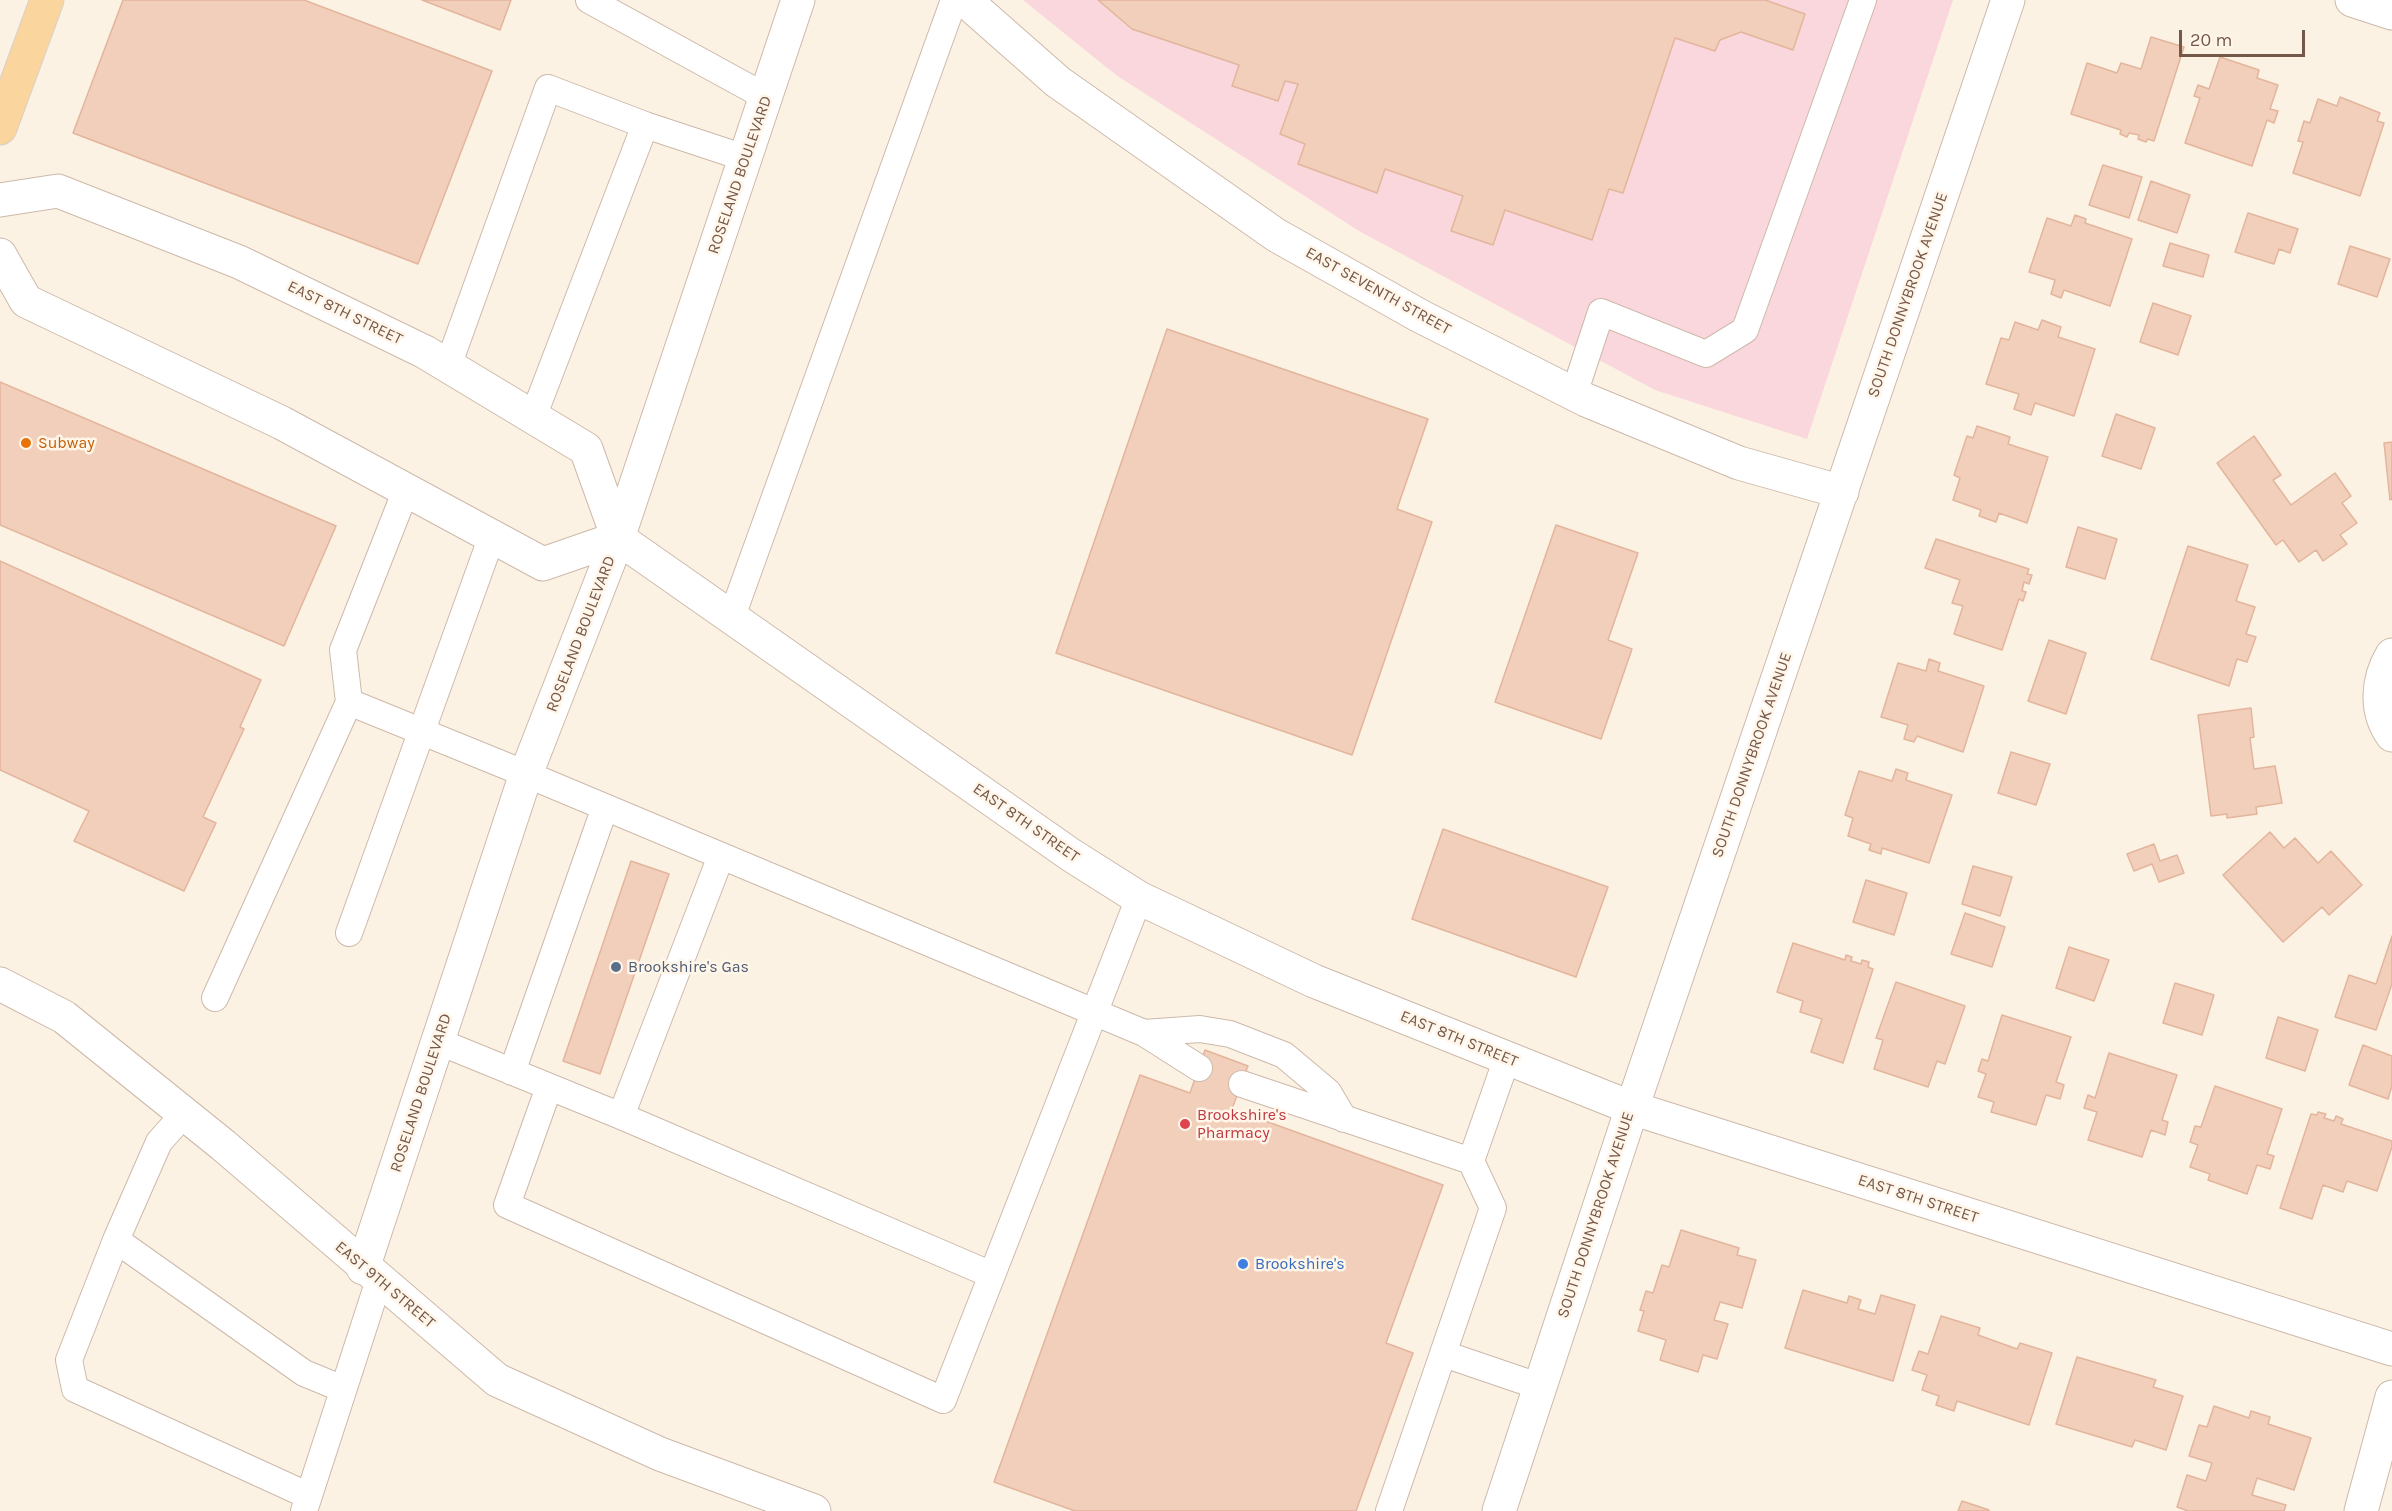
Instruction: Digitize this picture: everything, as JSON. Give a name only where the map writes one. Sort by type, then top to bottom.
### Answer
[{"type":"main road","points":[[0,128],[47,0]]},
{"type":"street","name":"ROSELAND BOULEVARD","points":[[371,1274],[437,1041],[526,774],[618,538],[798,0]]},
{"type":"street","name":"EAST SEVENTH STREET","points":[[965,0],[1058,82],[1276,235],[1420,316],[1574,394],[1739,463],[1842,492]]},
{"type":"street","name":"SOUTH DONNYBROOK AVENUE","points":[[1499,1511],[1632,1108],[2008,0]]},
{"type":"street","points":[[2352,0],[2392,13]]},
{"type":"street","name":"EAST 8TH STREET","points":[[0,200],[58,191],[239,262],[448,366],[586,449],[618,538],[1071,855],[1139,898],[1314,981],[1632,1108],[2392,1349]]},
{"type":"street","points":[[0,255],[26,301],[282,423],[543,564],[618,538]]},
{"type":"street","points":[[2392,655],[2383,670],[2379,711],[2392,735]]},
{"type":"street","name":"EAST 9TH STREET","points":[[0,984],[64,1017],[184,1114],[497,1380],[660,1454],[814,1511]]},
{"type":"street","points":[[2361,1511],[2392,1397]]},
{"type":"lane","points":[[589,0],[766,97]]},
{"type":"lane","points":[[731,618],[954,0]]},
{"type":"lane","points":[[1574,394],[1600,312],[1706,354],[1745,330],[1863,0]]},
{"type":"lane","points":[[448,366],[548,88],[645,125],[745,158]]},
{"type":"lane","points":[[533,417],[645,125]]},
{"type":"lane","points":[[215,998],[349,702],[343,650],[406,490]]},
{"type":"lane","points":[[349,933],[492,536]]},
{"type":"lane","points":[[349,702],[1144,1033],[1199,1068]]},
{"type":"lane","points":[[512,1072],[605,807]]},
{"type":"lane","points":[[621,1116],[721,856]]},
{"type":"lane","points":[[549,1087],[507,1205],[943,1400],[1139,898]]},
{"type":"lane","points":[[1144,1033],[1200,1029],[1230,1034],[1284,1055],[1328,1092],[1344,1119]]},
{"type":"lane","points":[[437,1041],[621,1116],[992,1275]]},
{"type":"lane","points":[[1389,1511],[1493,1208],[1471,1161],[1507,1058]]},
{"type":"lane","points":[[1242,1084],[1471,1161]]},
{"type":"lane","points":[[184,1114],[159,1142],[116,1240],[69,1360],[75,1389],[307,1504],[343,1389],[371,1274]]},
{"type":"lane","points":[[116,1240],[304,1373],[343,1389]]},
{"type":"lane","points":[[1444,1354],[1540,1387]]},
{"type":"shaded area","points":[[1023,0],[1953,0],[1807,439],[1655,390],[1359,231],[1116,75]]},
{"type":"building","points":[[123,0],[304,0],[492,71],[418,264],[73,133]]},
{"type":"building","points":[[422,0],[511,0],[500,30]]},
{"type":"building","points":[[1098,0],[1765,0],[1805,14],[1793,50],[1741,32],[1720,40],[1715,51],[1675,38],[1623,193],[1609,189],[1592,240],[1505,210],[1493,245],[1451,231],[1463,196],[1385,169],[1377,193],[1298,164],[1305,144],[1280,134],[1298,84],[1285,81],[1278,101],[1232,86],[1239,65],[1132,29]]},
{"type":"building","points":[[2151,37],[2184,47],[2154,141],[2148,139],[2146,142],[2138,139],[2139,135],[2129,133],[2127,137],[2120,134],[2121,130],[2071,114],[2087,63],[2117,73],[2121,63],[2141,69]]},
{"type":"building","points":[[2220,57],[2259,70],[2257,78],[2278,85],[2270,109],[2278,111],[2274,123],[2267,120],[2252,166],[2185,143],[2200,98],[2194,96],[2198,85],[2209,89]]},
{"type":"building","points":[[2340,97],[2380,113],[2377,121],[2384,123],[2360,196],[2293,173],[2303,142],[2298,141],[2304,121],[2310,123],[2318,99],[2337,106]]},
{"type":"building","points":[[2103,165],[2142,177],[2129,218],[2089,205]]},
{"type":"building","points":[[2151,181],[2190,195],[2177,233],[2138,220]]},
{"type":"building","points":[[2248,213],[2298,229],[2290,253],[2279,249],[2274,264],[2235,252]]},
{"type":"building","points":[[2075,215],[2086,219],[2085,223],[2132,239],[2110,306],[2064,290],[2061,298],[2051,294],[2055,280],[2029,272],[2047,218],[2071,226]]},
{"type":"building","points":[[2170,243],[2209,255],[2203,277],[2163,266]]},
{"type":"building","points":[[2350,246],[2390,259],[2377,297],[2338,284]]},
{"type":"building","points":[[2153,303],[2191,316],[2178,355],[2140,342]]},
{"type":"building","points":[[2042,320],[2061,327],[2058,337],[2095,349],[2074,416],[2035,403],[2031,415],[2014,409],[2019,394],[1986,384],[2001,338],[2009,340],[2015,322],[2038,330]]},
{"type":"building","points":[[1167,329],[1428,419],[1397,509],[1432,522],[1352,755],[1056,653]]},
{"type":"building","points":[[0,382],[336,526],[284,646],[0,525]]},
{"type":"building","points":[[2116,414],[2155,428],[2141,469],[2102,456]]},
{"type":"building","points":[[1977,426],[2010,437],[2008,444],[2048,457],[2027,523],[1999,513],[1996,522],[1979,516],[1981,510],[1953,500],[1960,478],[1954,475],[1967,436],[1973,438]]},
{"type":"building","points":[[2254,436],[2281,475],[2273,480],[2291,505],[2335,473],[2351,496],[2342,503],[2357,523],[2340,535],[2347,544],[2323,561],[2316,550],[2299,562],[2283,540],[2276,545],[2217,463]]},
{"type":"building","points":[[2392,442],[2392,499],[2390,500],[2384,443]]},
{"type":"building","points":[[1556,525],[1638,553],[1608,640],[1632,649],[1601,739],[1495,702]]},
{"type":"building","points":[[2078,527],[2117,539],[2105,579],[2066,567]]},
{"type":"building","points":[[1936,539],[2029,569],[2027,574],[2032,575],[2029,584],[2024,582],[2022,591],[2026,592],[2023,601],[2019,599],[2002,650],[1954,634],[1963,606],[1952,603],[1960,580],[1925,568]]},
{"type":"building","points":[[2188,546],[2248,565],[2236,601],[2255,607],[2246,634],[2256,637],[2247,662],[2237,659],[2229,686],[2151,659]]},
{"type":"building","points":[[0,561],[261,680],[240,727],[244,729],[203,817],[216,823],[184,891],[74,841],[89,811],[0,770]]},
{"type":"building","points":[[2049,640],[2086,653],[2066,714],[2028,701]]},
{"type":"building","points":[[1929,659],[1940,663],[1938,671],[1984,686],[1963,752],[1917,736],[1914,742],[1904,739],[1908,725],[1881,717],[1898,663],[1926,671]]},
{"type":"building","points":[[2251,708],[2254,737],[2250,738],[2254,769],[2275,766],[2282,803],[2256,807],[2257,814],[2227,818],[2227,814],[2211,816],[2198,715]]},
{"type":"building","points":[[2011,752],[2050,764],[2036,805],[1998,793]]},
{"type":"building","points":[[1896,769],[1908,773],[1906,780],[1952,795],[1929,863],[1882,848],[1881,854],[1869,850],[1871,844],[1848,836],[1853,818],[1845,815],[1859,771],[1892,781]]},
{"type":"building","points":[[1443,829],[1608,887],[1576,977],[1412,919]]},
{"type":"building","points":[[2270,832],[2284,848],[2295,838],[2318,863],[2331,851],[2362,885],[2329,915],[2322,907],[2283,942],[2223,875]]},
{"type":"building","points":[[2154,844],[2160,861],[2177,855],[2184,873],[2159,882],[2152,864],[2134,871],[2127,854]]},
{"type":"building","name":"Brookshire's Gas","points":[[631,861],[669,874],[600,1074],[563,1061]]},
{"type":"building","points":[[1973,866],[2012,877],[2000,916],[1962,904]]},
{"type":"building","points":[[1866,880],[1907,893],[1894,935],[1853,922]]},
{"type":"building","points":[[1965,913],[2005,927],[1992,967],[1951,954]]},
{"type":"building","points":[[2392,936],[2392,984],[2376,1030],[2335,1017],[2349,975],[2376,984]]},
{"type":"building","points":[[1793,943],[1845,960],[1846,955],[1852,957],[1851,961],[1861,964],[1862,960],[1869,962],[1868,967],[1873,969],[1843,1063],[1811,1052],[1822,1019],[1800,1012],[1803,1001],[1777,992]]},
{"type":"building","points":[[2069,947],[2109,960],[2094,1001],[2056,988]]},
{"type":"building","points":[[1896,982],[1965,1006],[1945,1064],[1937,1061],[1928,1087],[1874,1069],[1883,1040],[1876,1038]]},
{"type":"building","points":[[2175,983],[2214,995],[2202,1035],[2163,1023]]},
{"type":"building","points":[[2002,1015],[2071,1037],[2056,1082],[2064,1085],[2060,1099],[2046,1095],[2036,1125],[1991,1112],[1994,1102],[1978,1097],[1986,1074],[1978,1071],[1982,1059],[1988,1061]]},
{"type":"building","points":[[2278,1017],[2318,1030],[2305,1071],[2266,1058]]},
{"type":"building","points":[[2363,1045],[2392,1056],[2392,1086],[2388,1099],[2349,1085]]},
{"type":"building","name":"Brookshire's","points":[[1205,1050],[1248,1066],[1232,1109],[1443,1185],[1386,1343],[1413,1353],[1356,1511],[1075,1511],[994,1482],[1140,1075],[1190,1093]]},
{"type":"building","points":[[2109,1053],[2177,1075],[2162,1120],[2168,1122],[2165,1135],[2151,1130],[2142,1157],[2088,1140],[2097,1112],[2084,1108],[2088,1095],[2095,1098]]},
{"type":"building","points":[[2215,1086],[2282,1109],[2267,1154],[2274,1156],[2270,1169],[2257,1165],[2247,1194],[2208,1180],[2210,1174],[2190,1167],[2198,1145],[2190,1142],[2195,1126],[2201,1127]]},
{"type":"building","points":[[2318,1112],[2326,1114],[2324,1118],[2334,1121],[2336,1116],[2343,1119],[2341,1124],[2392,1141],[2392,1147],[2377,1191],[2347,1181],[2343,1192],[2323,1185],[2312,1219],[2280,1208],[2311,1114],[2317,1115]]},
{"type":"building","points":[[1681,1230],[1739,1248],[1737,1255],[1756,1260],[1742,1308],[1720,1302],[1714,1320],[1728,1324],[1717,1359],[1703,1355],[1698,1372],[1660,1360],[1666,1340],[1638,1331],[1644,1311],[1640,1310],[1646,1291],[1653,1293],[1662,1265],[1669,1267]]},
{"type":"building","points":[[1803,1290],[1847,1303],[1849,1296],[1861,1300],[1858,1309],[1875,1314],[1881,1295],[1915,1305],[1893,1381],[1785,1348]]},
{"type":"building","points":[[1941,1316],[1980,1328],[1978,1335],[2017,1349],[2020,1343],[2052,1353],[2029,1425],[1957,1401],[1954,1411],[1936,1405],[1939,1396],[1922,1390],[1927,1375],[1912,1370],[1919,1351],[1928,1354]]},
{"type":"building","points":[[2077,1357],[2156,1380],[2153,1387],[2183,1396],[2166,1450],[2135,1440],[2132,1447],[2056,1424]]},
{"type":"building","points":[[2214,1406],[2249,1418],[2251,1411],[2270,1417],[2268,1424],[2311,1438],[2294,1490],[2257,1478],[2252,1495],[2286,1505],[2284,1511],[2188,1511],[2177,1507],[2187,1475],[2206,1481],[2212,1463],[2189,1456],[2199,1425],[2207,1427]]},
{"type":"building","points":[[1962,1501],[1989,1510],[1989,1511],[1958,1511]]},
{"type":"place","name":"Subway","points":[[26,443]]},
{"type":"place","name":"Brookshire's Gas","points":[[616,967]]},
{"type":"place","name":"Brookshire's Pharmacy","points":[[1185,1124]]},
{"type":"place","name":"Brookshire's","points":[[1243,1264]]}]
